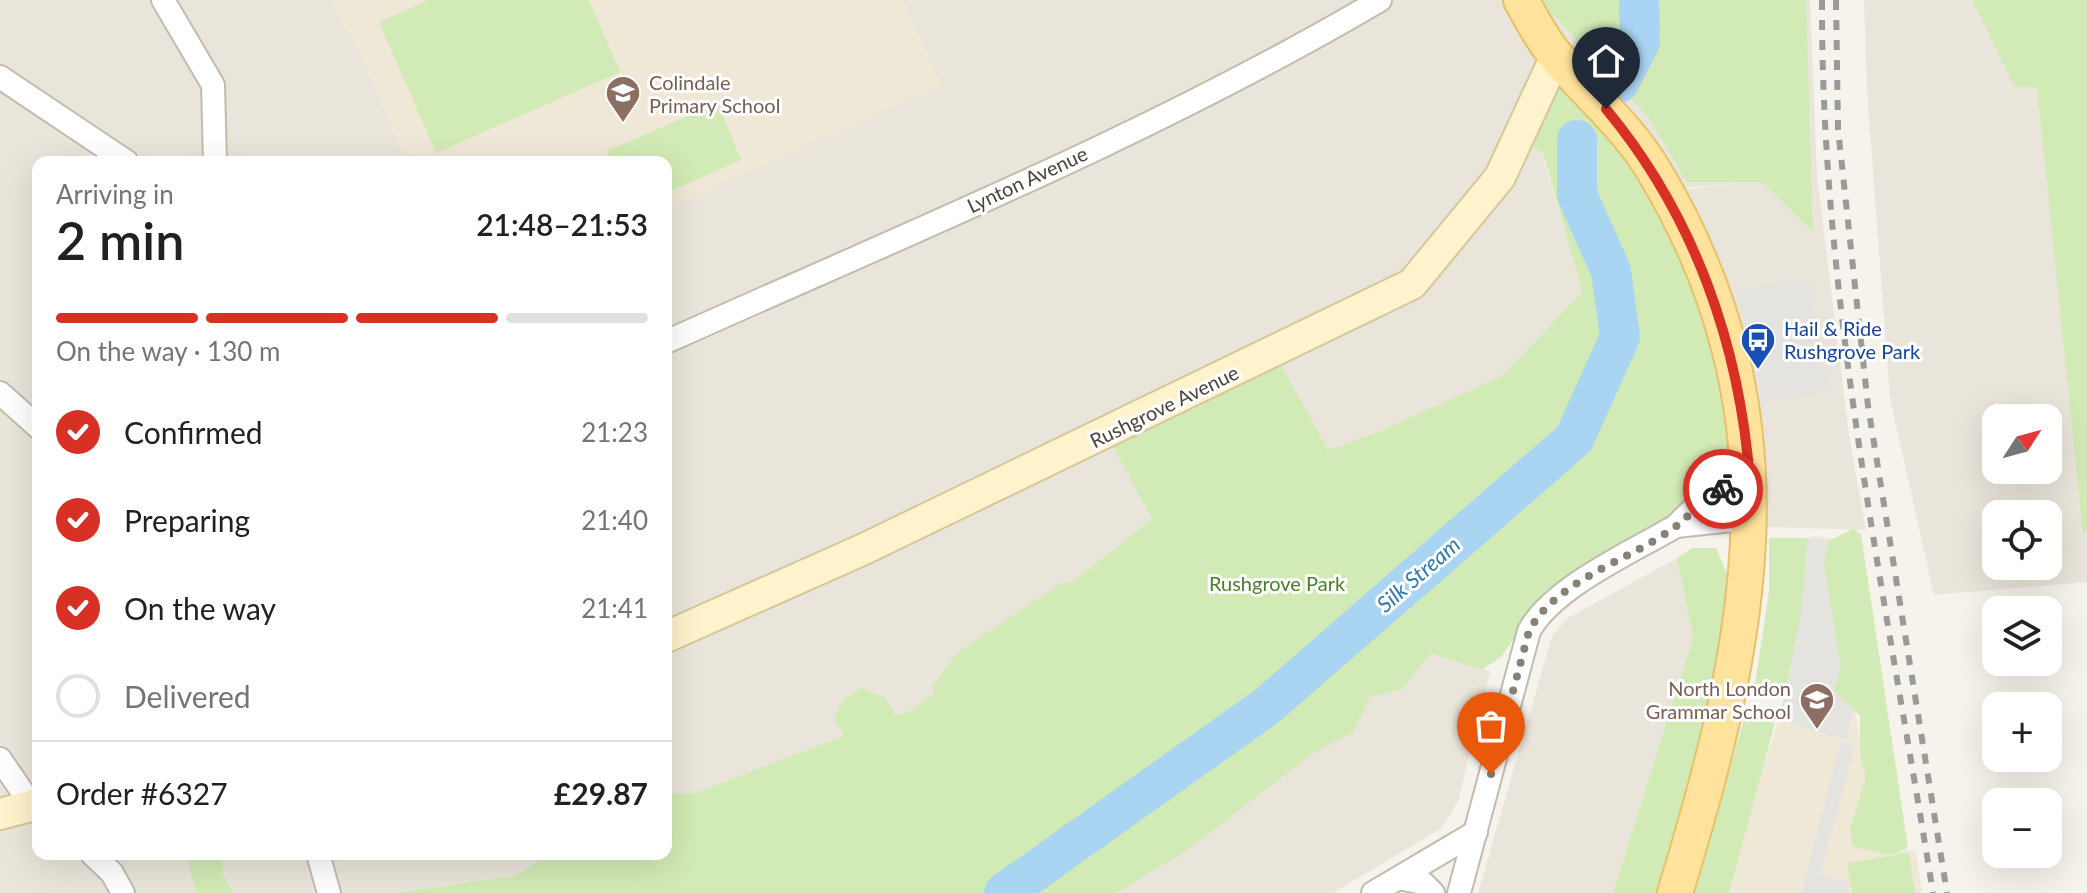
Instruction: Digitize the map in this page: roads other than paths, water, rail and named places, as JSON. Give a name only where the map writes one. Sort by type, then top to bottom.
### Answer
[{"type":"main road","points":[[1521,0],[1556,56],[1588,87],[1642,153],[1689,238],[1728,341],[1743,402],[1751,518],[1734,677],[1675,893]]},
{"type":"street","points":[[163,0],[213,85],[215,156]]},
{"type":"street","name":"Lynton Avenue","points":[[672,339],[1071,160],[1316,38],[1380,0]]},
{"type":"street","name":"Rushgrove Avenue","points":[[672,634],[878,542],[1412,284],[1500,177],[1556,56]]},
{"type":"street","points":[[0,77],[118,156]]},
{"type":"street","points":[[0,393],[32,422]]},
{"type":"street","points":[[1459,893],[1529,631],[1536,617],[1557,598],[1676,526],[1695,505],[1715,493],[1750,482]]},
{"type":"street","points":[[1676,526],[1751,518]]},
{"type":"street","points":[[0,759],[32,801]]},
{"type":"street","points":[[0,814],[32,806]]},
{"type":"street","points":[[1373,893],[1476,832]]},
{"type":"street","points":[[98,860],[112,873],[123,893]]},
{"type":"street","points":[[320,860],[329,893]]},
{"type":"street","points":[[1399,878],[1423,883],[1433,893]]},
{"type":"waterway","name":"Silk Stream","points":[[1619,83],[1640,42],[1639,0]]},
{"type":"waterway","name":"Silk Stream","points":[[1004,893],[1267,706],[1574,439],[1620,337],[1611,271],[1577,195],[1577,140]]},
{"type":"railway","points":[[1822,0],[1832,225],[1844,337],[1877,560],[1933,893]]},
{"type":"railway","points":[[1836,0],[1838,129],[1868,406],[1947,893]]},
{"type":"place","name":"Colindale Primary School","points":[[623,124]]},
{"type":"place","name":"Hail & Ride Rushgrove Park","points":[[1758,371]]},
{"type":"place","name":"North London Grammar School","points":[[1817,731]]},
{"type":"park label","name":"Rushgrove Park","points":[[1277,583]]}]
